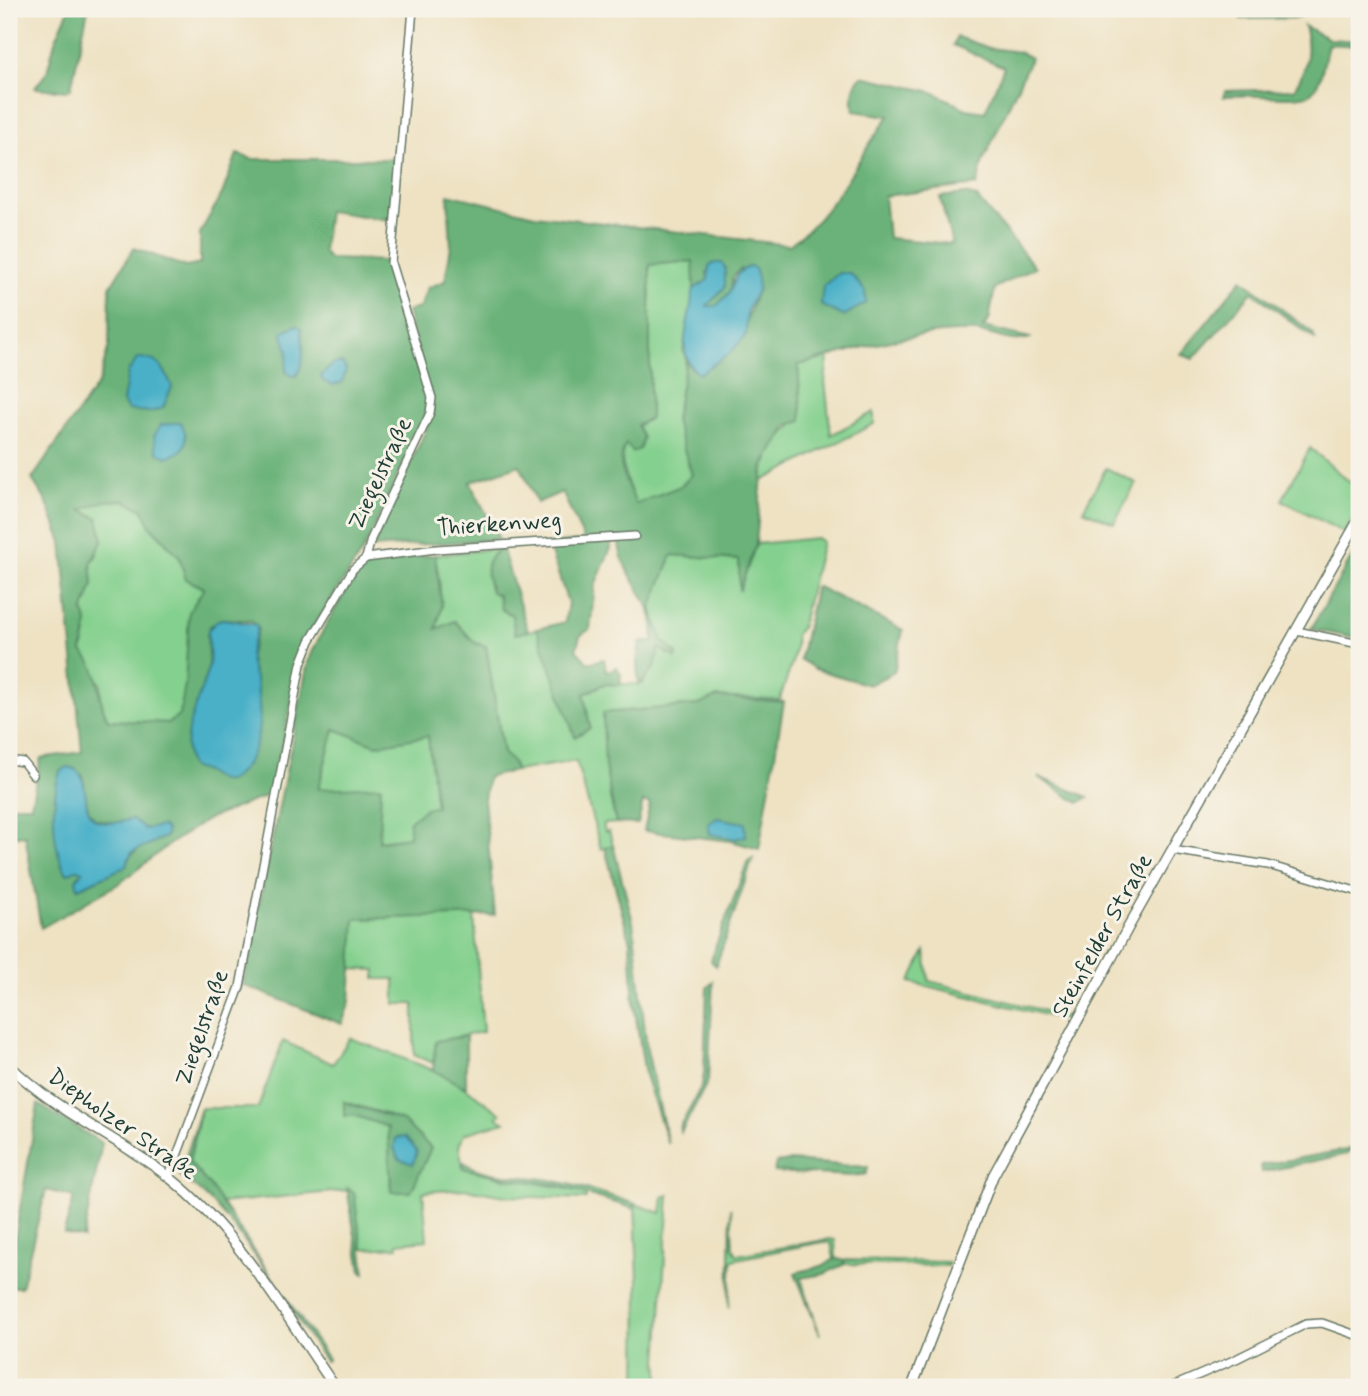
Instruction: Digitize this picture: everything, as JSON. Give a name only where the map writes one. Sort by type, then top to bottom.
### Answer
[{"type":"main road","name":"Steinfelder Straße","points":[[912,1387],[993,1176],[1172,850],[1359,519]]},
{"type":"main road","name":"Diepholzer Straße","points":[[9,1065],[55,1103],[169,1177],[221,1227],[335,1387]]},
{"type":"street","name":"Ziegelstraße","points":[[169,1177],[240,988],[301,664],[310,641],[353,569],[366,558],[371,539],[430,413],[432,398],[391,263],[414,9]]},
{"type":"street","name":"Thierkenweg","points":[[366,558],[436,549],[635,536]]},
{"type":"street","points":[[1297,631],[1359,644]]},
{"type":"street","points":[[9,760],[23,762],[33,775]]},
{"type":"street","points":[[1172,850],[1268,865],[1359,892]]},
{"type":"street","points":[[1171,1387],[1306,1324],[1322,1323],[1359,1336]]},
{"type":"green space","points":[[69,9],[88,9],[71,88],[67,91],[35,88],[47,72],[55,41]]},
{"type":"green space","points":[[1240,9],[1299,9],[1299,18],[1241,19]]},
{"type":"green space","points":[[1304,26],[1329,39],[1359,41],[1359,46],[1328,44],[1319,80],[1308,95],[1223,97],[1225,91],[1294,89],[1306,59]]},
{"type":"green space","points":[[957,37],[989,48],[1020,52],[1031,58],[983,161],[977,185],[884,196],[888,238],[952,244],[940,197],[964,194],[976,197],[1035,267],[995,288],[989,320],[983,327],[1030,338],[1011,340],[978,332],[932,334],[886,342],[798,365],[802,421],[788,425],[763,465],[756,544],[739,591],[739,560],[672,555],[651,608],[662,640],[677,654],[676,658],[659,648],[655,667],[639,685],[637,663],[640,642],[653,642],[653,626],[645,600],[621,554],[619,540],[611,541],[611,548],[595,585],[590,629],[580,636],[576,650],[588,663],[604,659],[606,670],[610,672],[616,667],[621,674],[620,685],[604,684],[584,694],[590,728],[575,737],[537,629],[565,622],[568,603],[548,544],[585,541],[562,492],[537,503],[520,465],[470,482],[499,539],[373,548],[433,414],[407,311],[420,308],[427,288],[445,281],[451,246],[448,194],[535,215],[789,245],[806,232],[833,201],[889,116],[854,111],[854,88],[862,76],[933,92],[966,109],[985,112],[1004,67],[953,45]],"holes":[[[693,261],[694,289],[708,280],[707,273],[725,268],[706,306],[716,307],[730,292],[733,277],[740,269],[758,288],[745,325],[692,369],[686,360],[675,420],[692,475],[681,486],[636,504],[621,459],[626,444],[633,452],[640,449],[643,438],[637,425],[650,418],[650,265]]]},
{"type":"green space","points":[[237,154],[252,159],[396,159],[390,220],[328,211],[323,252],[329,259],[386,261],[389,278],[427,388],[427,413],[364,549],[313,627],[305,644],[271,794],[208,819],[171,843],[120,883],[41,928],[25,835],[9,837],[9,805],[31,805],[41,758],[82,752],[62,542],[46,501],[32,479],[99,382],[109,345],[110,287],[134,248],[186,267],[200,264],[200,233],[222,194]],"holes":[[[123,500],[143,509],[151,527],[179,556],[186,579],[204,588],[189,612],[185,684],[180,715],[168,723],[108,720],[94,667],[82,652],[87,626],[83,612],[93,585],[91,563],[103,540],[98,518],[81,510],[104,501]],[[225,619],[252,621],[258,629],[249,658],[258,692],[258,729],[207,773],[187,745],[209,665],[207,635],[210,626]],[[73,768],[83,776],[86,808],[95,819],[142,827],[165,837],[144,844],[110,874],[78,888],[76,880],[83,870],[62,866],[56,820]]]},
{"type":"green space","points":[[694,261],[694,289],[683,351],[686,360],[675,420],[692,475],[681,486],[636,504],[626,479],[622,456],[629,436],[650,418],[649,265]]},
{"type":"green space","points":[[1242,279],[1313,333],[1315,339],[1252,292],[1193,359],[1181,354]]},
{"type":"green space","points":[[828,358],[825,381],[831,435],[874,412],[874,424],[762,481],[766,464],[775,446],[787,430],[801,421],[798,365]]},
{"type":"green space","points":[[1310,448],[1359,490],[1359,507],[1344,533],[1282,500]]},
{"type":"green space","points":[[1106,468],[1136,483],[1114,523],[1083,510]]},
{"type":"green space","points":[[123,500],[143,509],[151,527],[179,556],[186,579],[204,588],[180,715],[168,723],[108,720],[101,707],[101,685],[82,652],[87,627],[83,612],[93,585],[91,563],[97,555],[87,514],[81,510],[104,501]]},
{"type":"green space","points":[[817,538],[822,542],[801,628],[795,635],[793,660],[780,700],[717,697],[699,705],[603,713],[610,798],[616,823],[603,824],[605,832],[609,831],[613,845],[601,849],[576,761],[515,771],[513,763],[503,753],[486,646],[475,643],[455,622],[436,630],[440,586],[435,555],[502,548],[493,553],[501,609],[512,615],[515,634],[537,629],[575,736],[590,728],[584,694],[604,684],[643,684],[659,648],[667,654],[677,654],[662,640],[651,608],[672,555],[739,560],[740,588],[756,544]]},
{"type":"green space","points":[[1359,544],[1359,639],[1311,629]]},
{"type":"green space","points":[[502,548],[528,631],[515,634],[512,615],[501,609],[498,595],[491,592],[487,578],[488,561]]},
{"type":"green space","points":[[435,555],[442,607],[436,629],[455,621],[475,643],[486,646],[503,753],[513,763],[515,771],[488,777],[484,799],[495,915],[355,919],[350,1001],[342,1024],[243,985],[308,662],[335,609],[353,581],[369,565],[401,557]],"holes":[[[334,729],[377,745],[428,736],[436,807],[425,808],[409,822],[409,837],[379,841],[381,786],[318,789]]]},
{"type":"green space","points":[[816,586],[903,630],[894,672],[869,685],[815,669],[800,659]]},
{"type":"green space","points":[[717,697],[784,702],[759,849],[731,841],[644,831],[650,804],[643,802],[638,824],[616,823],[605,767],[603,713],[699,705]]},
{"type":"green space","points":[[334,729],[377,745],[428,735],[436,807],[409,837],[379,841],[318,790]]},
{"type":"green space","points":[[1038,777],[1088,797],[1079,803]]},
{"type":"green space","points":[[613,845],[633,922],[647,1050],[668,1144],[645,1075],[634,1005],[630,942],[605,848]]},
{"type":"green space","points":[[753,858],[716,966],[711,961],[715,948],[748,861]]},
{"type":"green space","points":[[474,915],[483,1032],[436,1041],[433,1063],[414,1055],[414,1004],[395,1004],[395,979],[375,979],[376,970],[351,969],[355,919]]},
{"type":"green space","points":[[925,951],[929,981],[1072,1018],[1069,1021],[910,982]]},
{"type":"green space","points":[[713,982],[708,1081],[680,1134],[681,1124],[702,1085],[707,988]]},
{"type":"green space","points":[[466,1036],[466,1088],[433,1070],[436,1041]]},
{"type":"green space","points":[[350,1038],[433,1070],[466,1088],[501,1114],[497,1117],[505,1122],[464,1134],[459,1146],[463,1168],[586,1193],[586,1199],[505,1196],[466,1189],[423,1192],[427,1240],[397,1243],[398,1247],[363,1249],[352,1190],[221,1203],[189,1162],[201,1108],[258,1108],[283,1041],[333,1064]],"holes":[[[344,1102],[389,1115],[391,1192],[388,1127],[356,1116]]]},
{"type":"green space","points":[[344,1102],[403,1121],[431,1148],[411,1192],[391,1192],[388,1127],[356,1116],[344,1116]]},
{"type":"green space","points":[[38,1104],[102,1143],[83,1238],[64,1233],[74,1197],[46,1190],[21,1287],[9,1287],[9,1273]]},
{"type":"green space","points":[[201,1108],[189,1162],[210,1186],[328,1359],[325,1361],[240,1236],[201,1192],[180,1176]]},
{"type":"green space","points":[[1351,1149],[1347,1154],[1262,1172],[1261,1165]]},
{"type":"green space","points":[[790,1161],[868,1167],[866,1174],[853,1176],[774,1172],[776,1163]]},
{"type":"green space","points":[[464,1162],[483,1171],[550,1180],[593,1190],[635,1204],[635,1209],[557,1185],[509,1179],[466,1169],[463,1167]]},
{"type":"green space","points":[[347,1188],[354,1192],[365,1273],[361,1271]]},
{"type":"green space","points":[[669,1195],[658,1362],[661,1387],[637,1387],[638,1280],[635,1204],[661,1213],[663,1197]]},
{"type":"green space","points":[[731,1208],[733,1247],[737,1255],[830,1239],[835,1240],[836,1258],[834,1259],[831,1243],[823,1242],[732,1260],[729,1308]]},
{"type":"green space","points":[[836,1258],[843,1260],[845,1264],[824,1274],[801,1278],[820,1335],[795,1273],[825,1265]]},
{"type":"green space","points":[[843,1260],[949,1262],[948,1266],[845,1264]]},
{"type":"water","points":[[722,263],[725,268],[725,287],[707,306],[716,306],[723,300],[738,274],[745,268],[751,266],[756,270],[758,288],[747,311],[746,335],[730,353],[699,374],[687,358],[686,328],[694,289],[708,280],[709,266]]},
{"type":"water","points":[[839,273],[850,273],[865,291],[866,303],[843,316],[821,305],[823,286]]},
{"type":"water","points":[[296,325],[301,328],[303,354],[295,377],[286,372],[288,351],[282,332]]},
{"type":"water","points":[[138,358],[156,362],[167,375],[172,387],[163,408],[150,412],[128,410],[123,402],[128,372]]},
{"type":"water","points":[[342,363],[346,369],[342,383],[332,385],[323,381],[321,376],[333,364]]},
{"type":"water","points":[[181,422],[186,435],[183,449],[167,457],[157,452],[154,436],[161,425]]},
{"type":"water","points":[[218,620],[257,625],[250,656],[258,694],[257,740],[248,762],[228,781],[190,766],[187,753],[192,714],[209,664],[208,630]]},
{"type":"water","points":[[68,767],[78,772],[83,780],[86,803],[97,820],[110,823],[132,819],[145,829],[162,826],[167,831],[165,837],[132,852],[125,867],[78,888],[76,880],[83,871],[78,869],[67,874],[55,837],[57,783],[60,771]]},
{"type":"water","points":[[717,818],[745,823],[746,836],[736,839],[710,834],[708,824]]},
{"type":"water","points":[[405,1137],[417,1151],[413,1164],[399,1159],[394,1148],[396,1138]]}]
